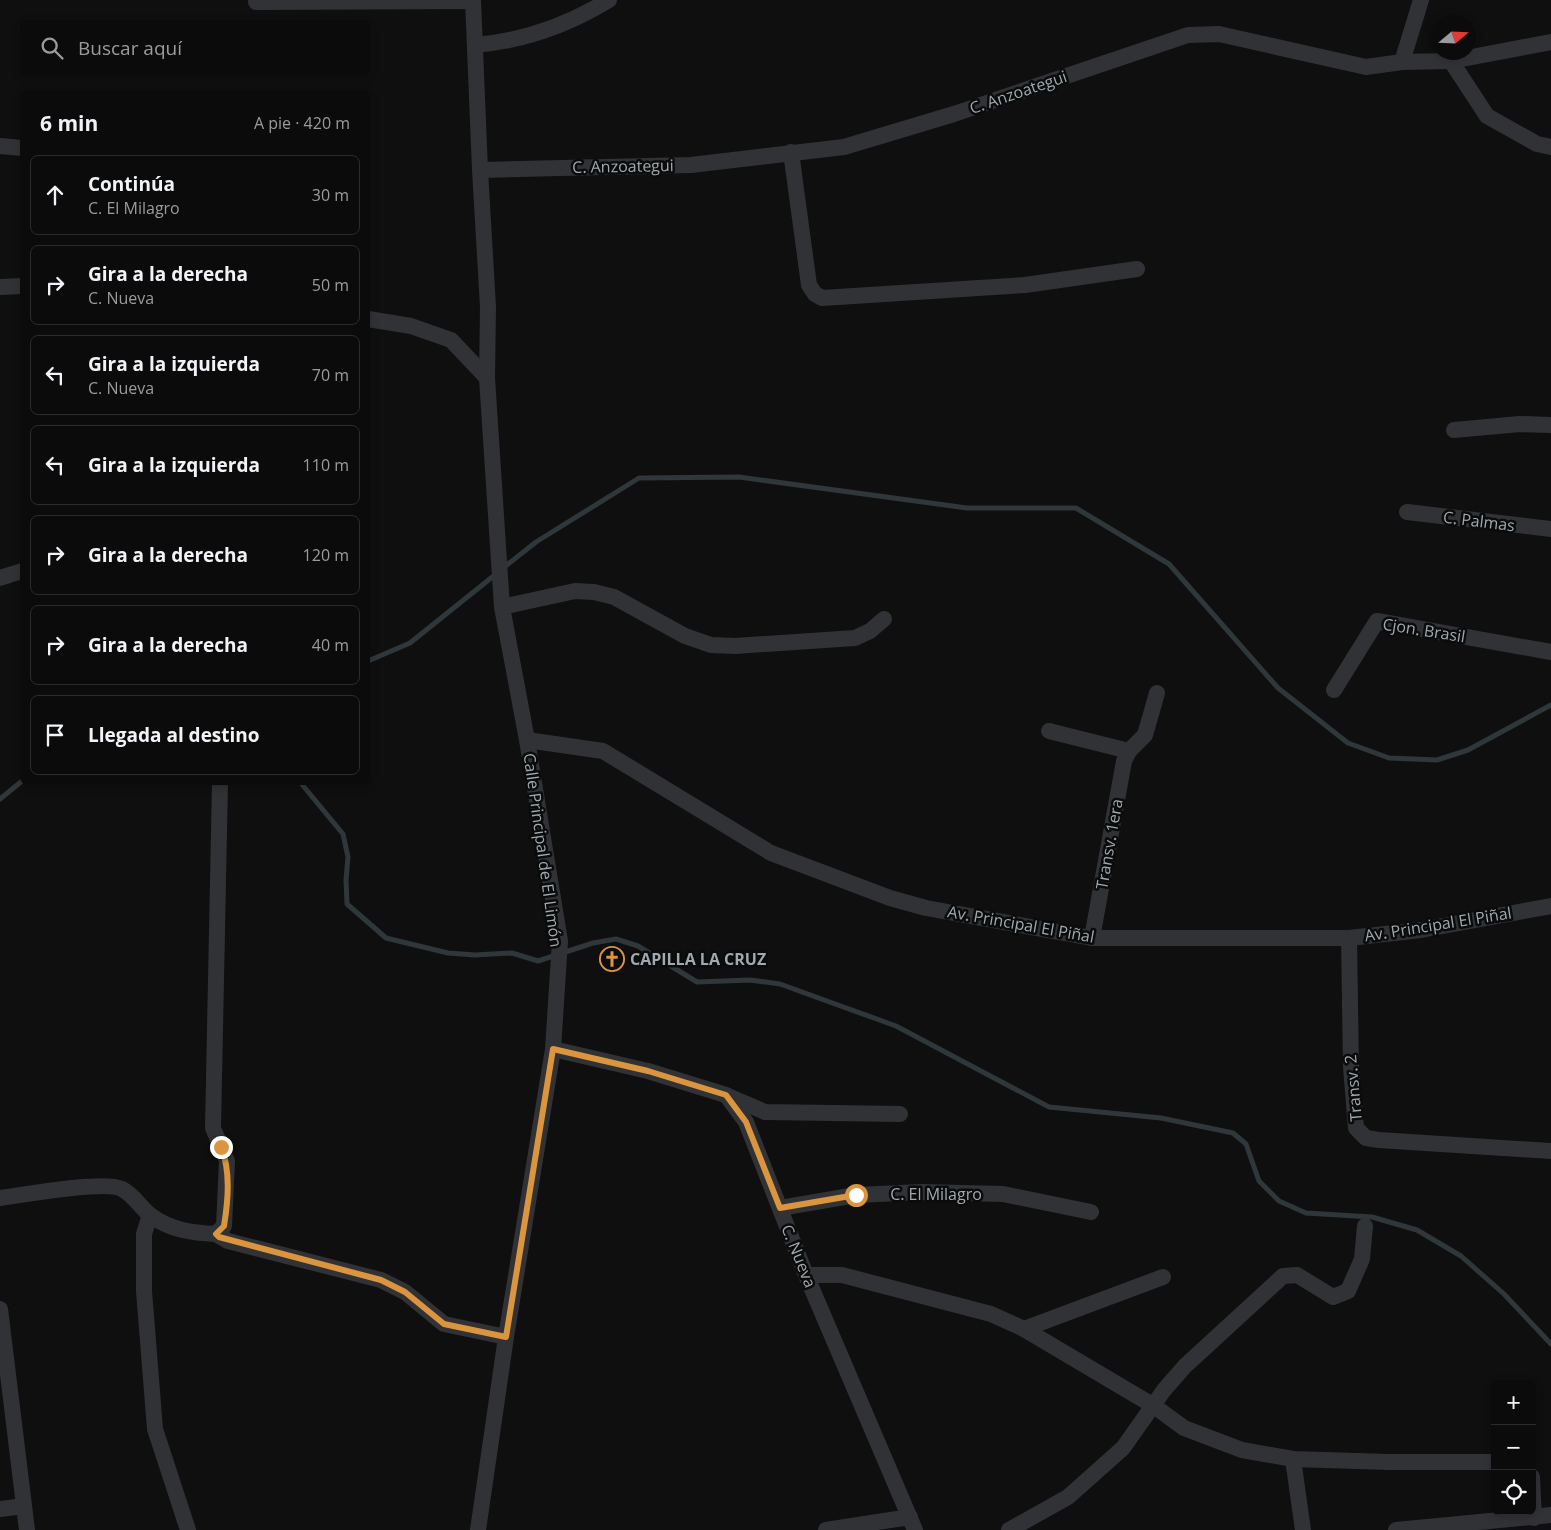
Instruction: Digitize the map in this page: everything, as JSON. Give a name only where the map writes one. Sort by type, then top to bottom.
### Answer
[{"type":"street","points":[[256,2],[473,0]]},
{"type":"street","name":"Calle Principal de El Limón","points":[[473,0],[488,307],[487,378],[502,607],[527,740],[560,942],[553,1049],[506,1337],[478,1530]]},
{"type":"street","points":[[475,45],[497,43],[535,34],[574,19],[609,0]]},
{"type":"street","points":[[1402,62],[1422,0]]},
{"type":"street","name":"C. Anzoategui","points":[[480,170],[691,164],[844,147],[954,114],[1188,34],[1219,34],[1366,67],[1402,62],[1451,61],[1551,42]]},
{"type":"street","points":[[1451,61],[1487,116],[1537,144],[1551,147]]},
{"type":"street","points":[[0,146],[20,148]]},
{"type":"street","points":[[791,152],[809,285],[815,294],[822,298],[1025,285],[1138,269]]},
{"type":"street","points":[[0,287],[20,286]]},
{"type":"street","points":[[370,319],[411,326],[450,340],[487,378]]},
{"type":"street","points":[[1454,430],[1520,424],[1551,425]]},
{"type":"street","name":"C. Palmas","points":[[1407,512],[1551,529]]},
{"type":"street","points":[[0,578],[20,572]]},
{"type":"street","points":[[502,607],[575,591],[594,592],[614,597],[685,636],[711,645],[735,646],[855,638],[870,631],[884,619]]},
{"type":"street","name":"Cjon. Brasil","points":[[1334,690],[1377,621],[1551,652]]},
{"type":"street","points":[[1049,731],[1128,751],[1145,735],[1157,693]]},
{"type":"street","name":"Av. Principal El Piñal","points":[[527,740],[603,751],[771,853],[890,898],[926,908],[1092,938],[1349,938],[1421,930],[1551,906]]},
{"type":"street","name":"Transv. 1era","points":[[1092,938],[1124,761],[1128,751]]},
{"type":"street","points":[[216,1234],[224,1226],[227,1176],[226,1161],[213,1128],[220,785]]},
{"type":"street","name":"Transv. 2","points":[[1349,938],[1351,1067],[1356,1128],[1366,1138],[1379,1140],[1551,1150]]},
{"type":"street","points":[[553,1049],[648,1071],[726,1095],[765,1112],[900,1114]]},
{"type":"street","name":"C. Nueva","points":[[726,1095],[746,1122],[806,1275],[912,1524]]},
{"type":"street","points":[[0,1198],[82,1188],[121,1188],[133,1196],[150,1215],[170,1226],[192,1233],[216,1234],[228,1241],[381,1280],[405,1292],[444,1324],[506,1337]]},
{"type":"street","name":"C. El Milagro","points":[[780,1208],[856,1195],[922,1192],[1003,1194],[1091,1212]]},
{"type":"street","points":[[150,1215],[144,1234],[144,1291],[155,1429],[188,1530]]},
{"type":"street","points":[[1009,1530],[1068,1497],[1123,1448],[1164,1390],[1185,1366],[1283,1276],[1297,1275],[1333,1298],[1348,1292],[1362,1259],[1365,1226]]},
{"type":"street","points":[[806,1275],[842,1275],[991,1314],[1024,1329],[1154,1406],[1184,1428],[1214,1441],[1242,1450],[1293,1459],[1389,1462],[1491,1462]]},
{"type":"street","points":[[1024,1329],[1163,1277]]},
{"type":"street","points":[[0,1309],[27,1530]]},
{"type":"street","points":[[1293,1459],[1304,1530]]},
{"type":"street","points":[[0,1509],[24,1506]]},
{"type":"street","points":[[1396,1530],[1551,1515]]},
{"type":"street","points":[[826,1530],[912,1524]]},
{"type":"waterway","points":[[503,568],[536,542],[639,478],[739,477],[967,508],[1076,508],[1169,564],[1278,688],[1348,743],[1389,758],[1437,760],[1468,750],[1551,705]]},
{"type":"waterway","points":[[370,660],[410,643],[496,574]]},
{"type":"waterway","points":[[0,799],[20,783]]},
{"type":"waterway","points":[[302,785],[343,834],[348,857],[346,880],[347,904],[386,938],[448,953],[475,955],[512,953],[538,961],[593,943],[616,939],[638,946],[697,982],[750,980],[780,984],[896,1026],[1049,1107],[1161,1118],[1233,1133],[1246,1144],[1259,1181],[1279,1201],[1306,1213],[1372,1217],[1417,1230],[1461,1256],[1504,1294],[1551,1344]]},
{"type":"place","name":"CAPILLA LA CRUZ","points":[[612,959]]},
{"type":"route","points":[[221,1147],[226,1161],[227,1176],[226,1216],[224,1226],[216,1234],[219,1237],[228,1241],[270,1250],[381,1280],[405,1292],[435,1319],[444,1324],[453,1328],[506,1337],[553,1049],[648,1071],[726,1095],[746,1122],[780,1208],[856,1195]]}]
